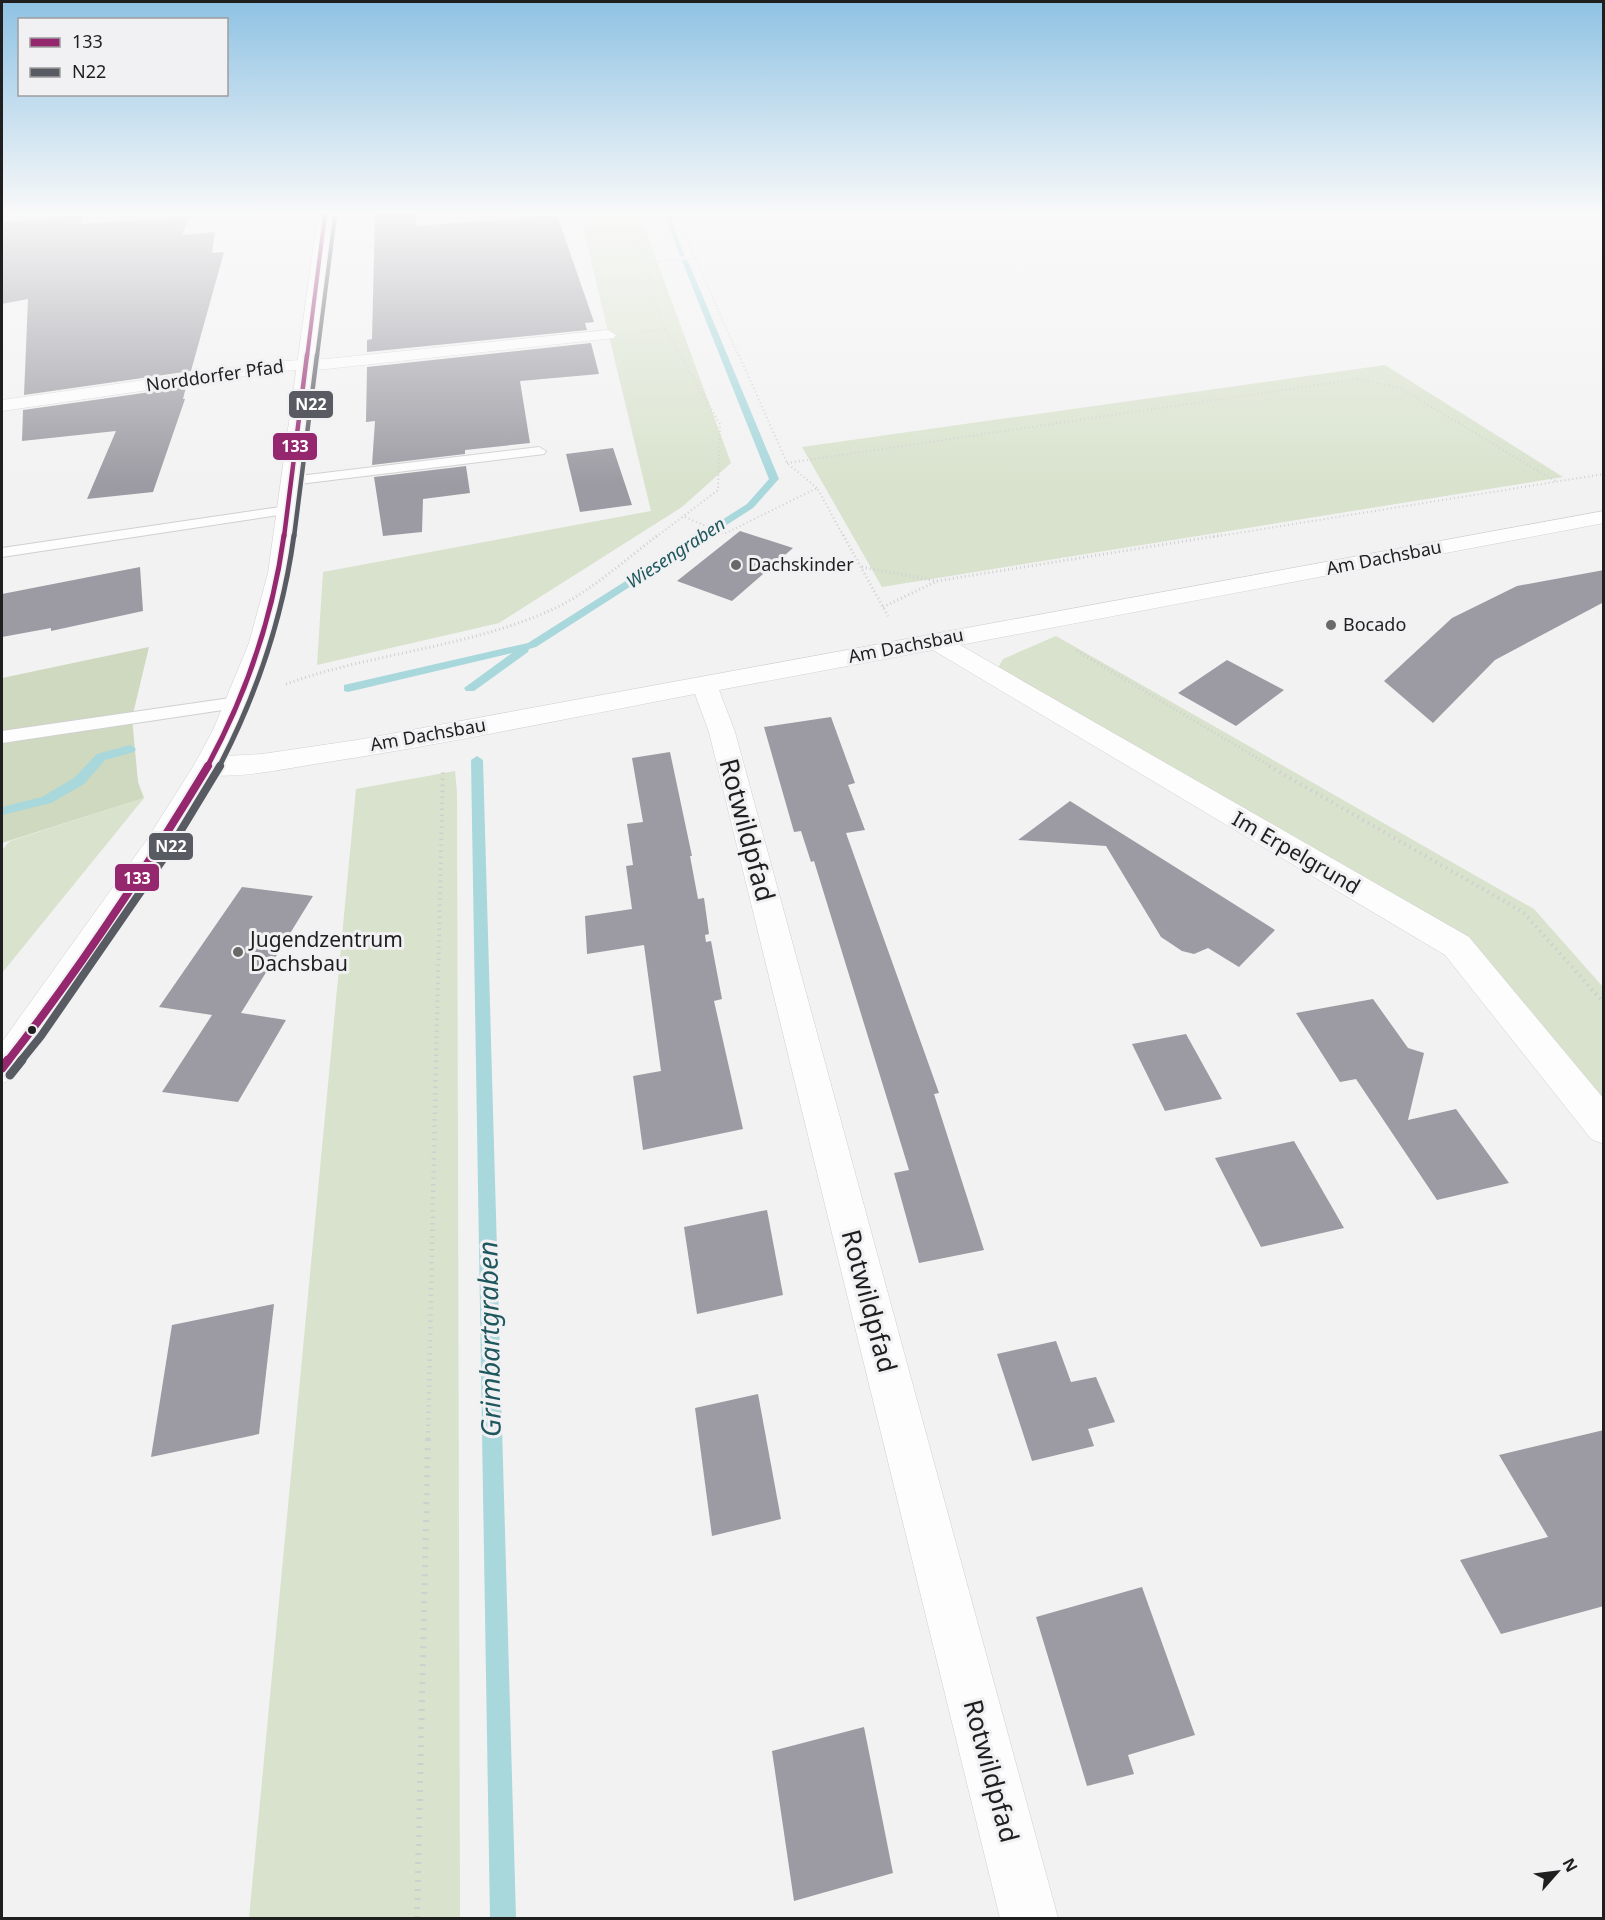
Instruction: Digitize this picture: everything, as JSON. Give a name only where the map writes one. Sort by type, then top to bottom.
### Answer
[{"type":"street","points":[[2,1068],[32,1030],[157,849],[208,766],[237,703],[261,643],[279,573],[314,305]]},
{"type":"street","name":"Norddorfer Pfad","points":[[2,406],[280,366],[608,335]]},
{"type":"street","name":"Am Dachsbau","points":[[208,766],[272,761],[444,733],[920,642],[1604,517]]},
{"type":"street","name":"Im Erpelgrund","points":[[920,642],[1457,946],[1604,1127]]},
{"type":"street","name":"Rotwildpfad","points":[[704,684],[722,732],[1029,1918]]},
{"type":"lane","points":[[291,481],[539,452]]},
{"type":"lane","points":[[2,553],[287,510]]},
{"type":"lane","points":[[2,737],[237,703]]},
{"type":"path","points":[[237,703],[316,673],[477,637],[551,610],[599,580],[718,490],[720,424],[666,330],[655,305]]},
{"type":"path","points":[[716,305],[787,462],[817,488],[884,607],[920,642]]},
{"type":"path","points":[[787,462],[1358,379],[1400,388],[1557,482]]},
{"type":"path","points":[[884,607],[938,581],[1604,474]]},
{"type":"path","points":[[684,517],[724,534],[817,488]]},
{"type":"path","points":[[861,567],[938,581]]},
{"type":"path","points":[[1030,623],[1187,718],[1523,912],[1604,1003]]},
{"type":"path","points":[[417,1918],[444,733]]},
{"type":"green space","points":[[601,305],[673,305],[731,463],[682,507],[499,623],[317,665],[323,572],[651,511]]},
{"type":"green space","points":[[1385,365],[1563,477],[882,587],[802,447]]},
{"type":"green space","points":[[1056,636],[1534,909],[1603,987],[1603,1104],[1516,998],[998,668],[1003,659]]},
{"type":"green space","points":[[149,647],[132,718],[138,782],[144,798],[2,843],[2,678]]},
{"type":"green space","points":[[455,771],[457,792],[460,1918],[249,1918],[356,789]]},
{"type":"green space","points":[[144,798],[2,973],[2,850],[10,841]]},
{"type":"building","points":[[28,305],[209,305],[191,371],[24,395]]},
{"type":"building","points":[[373,305],[588,305],[594,322],[585,323],[587,330],[367,352],[367,340],[372,339]]},
{"type":"building","points":[[591,343],[599,374],[520,381],[530,443],[465,450],[465,454],[372,465],[375,421],[366,422],[367,367]]},
{"type":"building","points":[[186,387],[183,399],[185,399],[153,492],[87,499],[116,431],[22,441],[23,410]]},
{"type":"building","points":[[613,448],[632,505],[580,512],[566,454]]},
{"type":"building","points":[[466,466],[470,493],[423,499],[422,532],[383,536],[374,477]]},
{"type":"building","name":"Dachskinder","points":[[740,531],[793,548],[732,601],[677,581]]},
{"type":"building","points":[[140,567],[143,611],[51,631],[51,628],[2,637],[2,594]]},
{"type":"building","points":[[1604,570],[1604,602],[1495,660],[1433,723],[1384,681],[1452,618],[1517,586]]},
{"type":"building","points":[[1227,660],[1284,690],[1236,726],[1178,693]]},
{"type":"building","points":[[831,717],[855,783],[848,785],[865,830],[846,833],[939,1093],[934,1094],[984,1250],[919,1263],[894,1173],[909,1170],[814,861],[811,862],[801,831],[794,832],[764,727]]},
{"type":"building","points":[[670,752],[692,856],[690,856],[698,899],[704,898],[709,934],[705,935],[706,942],[711,941],[722,999],[714,1001],[743,1129],[643,1150],[633,1076],[661,1071],[644,945],[587,954],[585,916],[632,909],[626,866],[633,865],[627,824],[643,822],[632,758]]},
{"type":"building","points":[[1070,801],[1275,930],[1239,967],[1208,948],[1194,954],[1182,951],[1161,937],[1106,846],[1018,840]]},
{"type":"building","name":"Jugendzentrum Dachsbau","points":[[242,887],[313,896],[241,1013],[286,1020],[238,1102],[162,1092],[212,1015],[159,1007]]},
{"type":"building","points":[[1373,999],[1408,1048],[1424,1053],[1408,1120],[1456,1109],[1509,1183],[1437,1200],[1356,1079],[1340,1082],[1296,1013]]},
{"type":"building","points":[[1186,1034],[1222,1099],[1165,1111],[1132,1044]]},
{"type":"building","points":[[1294,1141],[1344,1228],[1261,1247],[1215,1158]]},
{"type":"building","points":[[767,1210],[783,1295],[697,1314],[684,1227]]},
{"type":"building","points":[[274,1304],[259,1434],[151,1457],[172,1325]]},
{"type":"building","points":[[1056,1341],[1071,1382],[1096,1377],[1115,1422],[1088,1429],[1094,1446],[1032,1461],[997,1354]]},
{"type":"building","points":[[758,1394],[781,1519],[712,1536],[695,1408]]},
{"type":"building","points":[[1604,1430],[1604,1606],[1501,1634],[1460,1560],[1548,1537],[1499,1455]]},
{"type":"building","points":[[1142,1587],[1195,1735],[1128,1755],[1134,1774],[1087,1786],[1036,1617]]},
{"type":"building","points":[[864,1727],[893,1873],[794,1901],[772,1751]]},
{"type":"waterway","name":"Wiesengraben","points":[[348,688],[532,645],[750,506],[774,479],[703,305]]},
{"type":"waterway","name":"Grimbartgraben","points":[[470,688],[524,650]]},
{"type":"waterway","name":"Wiesengraben","points":[[2,811],[46,800],[79,781],[101,757],[130,749]]},
{"type":"waterway","name":"Grimbartgraben","points":[[477,760],[503,1918]]},
{"type":"transit line","name":"133","points":[[2,1068],[32,1030],[157,849],[208,766],[226,730],[261,643],[279,573],[313,305]]},
{"type":"transit line","name":"N22","points":[[10,1075],[41,1036],[166,855],[217,771],[236,734],[271,647],[289,574],[324,305]]},
{"type":"place","name":"Dachskinder","points":[[736,565]]},
{"type":"place","name":"Bocado","points":[[1331,625]]},
{"type":"place","name":"Jugendzentrum Dachsbau","points":[[238,952]]}]
